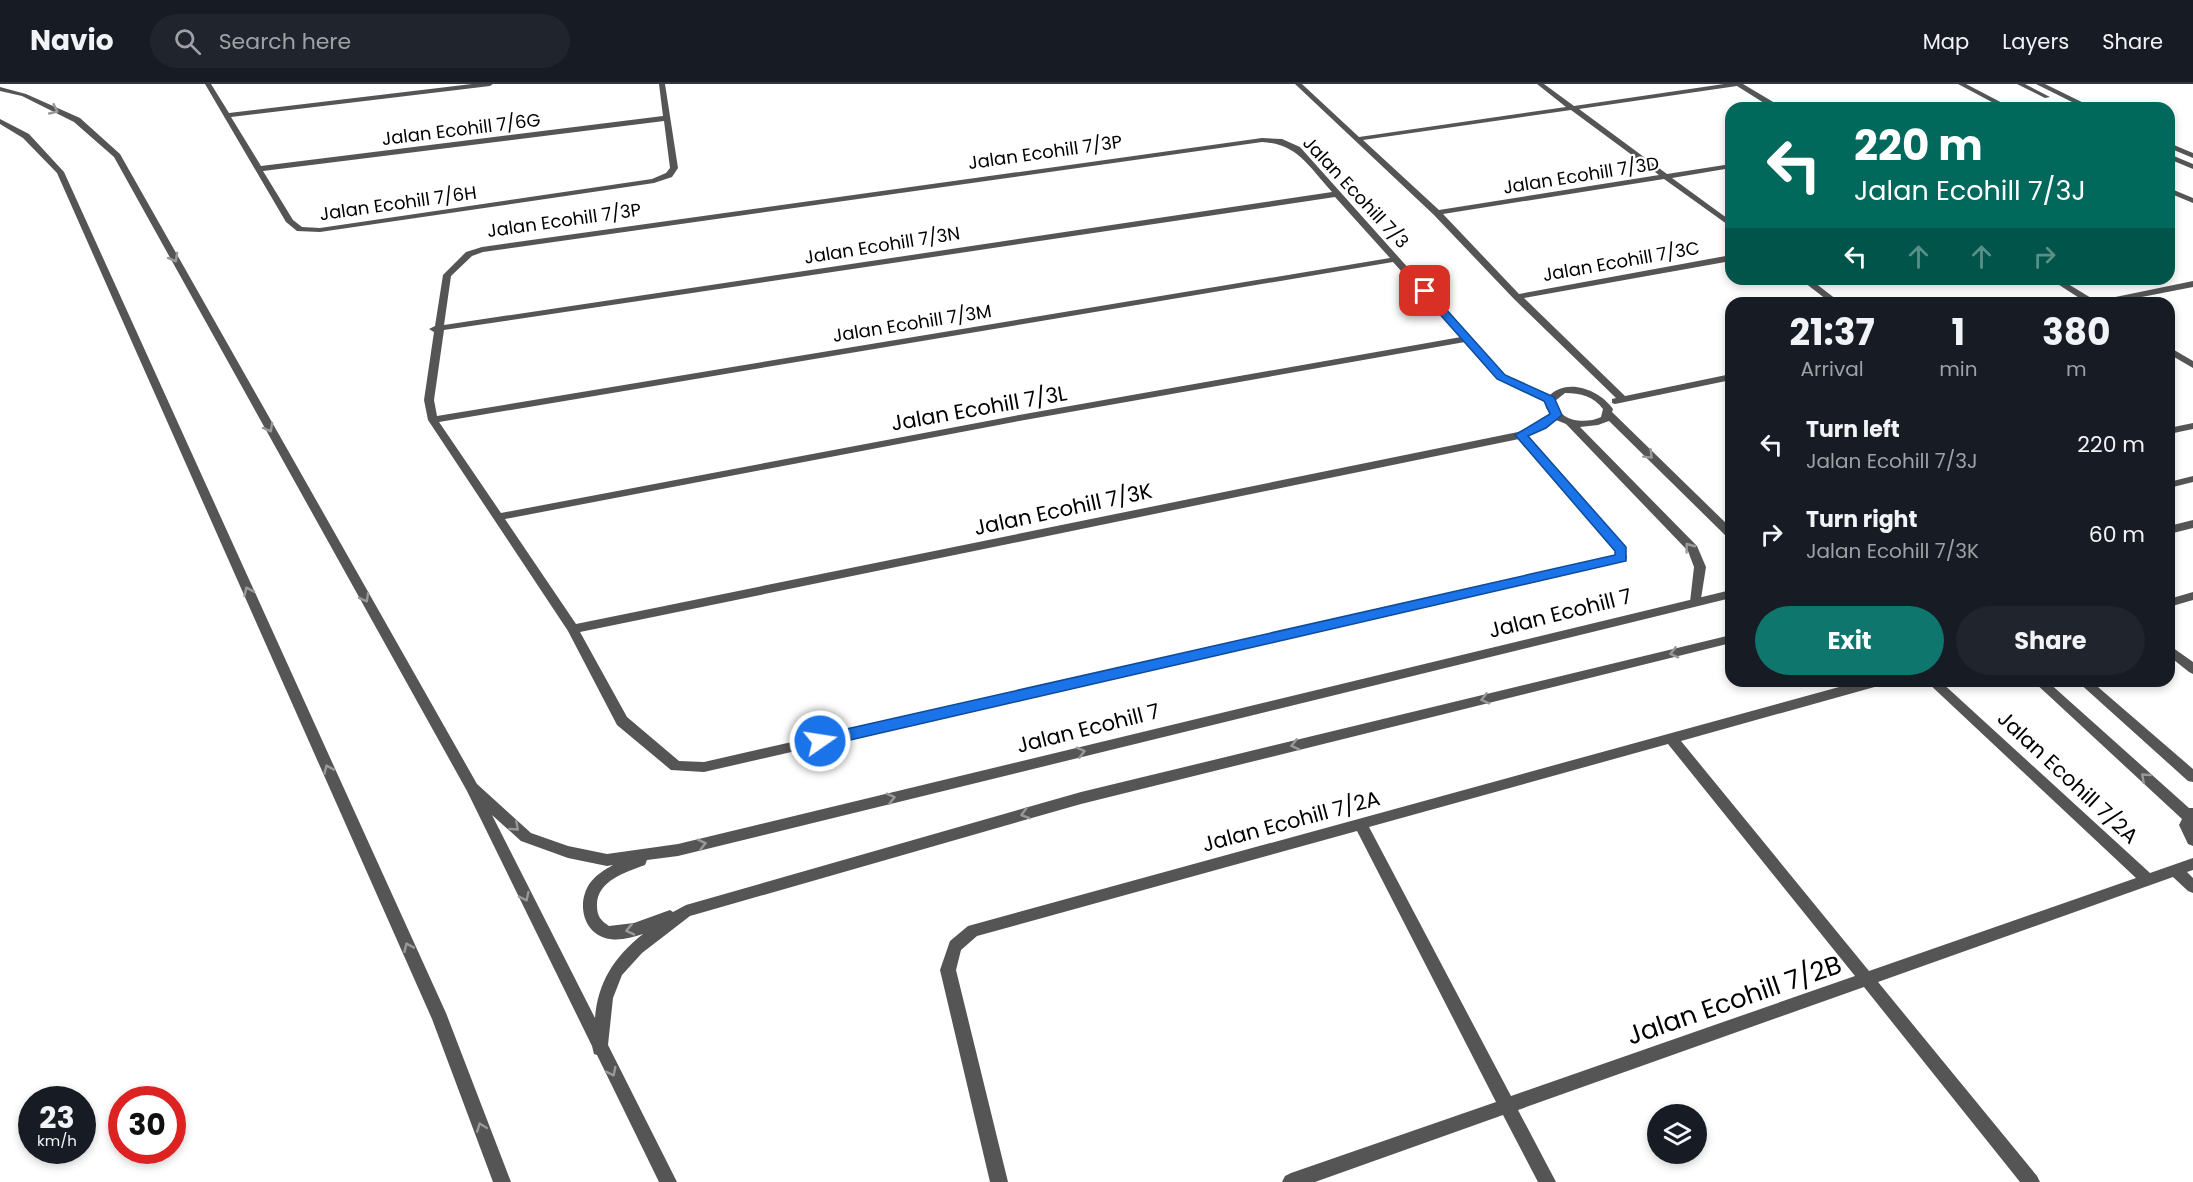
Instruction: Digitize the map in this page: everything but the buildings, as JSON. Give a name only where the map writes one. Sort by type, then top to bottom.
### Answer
[{"type":"street","name":"Jalan Ecohill 7/6H","points":[[208,84],[290,222],[300,229],[320,230],[654,182],[669,175],[674,168],[667,118]]},
{"type":"street","points":[[227,114],[490,84]]},
{"type":"street","points":[[662,84],[667,118]]},
{"type":"street","points":[[1298,84],[1437,213],[1517,297],[1623,399]]},
{"type":"street","points":[[1540,84],[1725,221]]},
{"type":"street","points":[[1357,139],[1738,84],[1767,102]]},
{"type":"street","points":[[1961,84],[1996,102]]},
{"type":"street","points":[[2020,84],[2058,102]]},
{"type":"street","points":[[2038,84],[2077,102]]},
{"type":"street","points":[[0,89],[24,95],[77,120],[117,156],[472,788],[668,1182]]},
{"type":"street","name":"Jalan Ecohill 7/6G","points":[[259,169],[667,118]]},
{"type":"street","points":[[0,122],[26,136],[60,172],[440,1018],[502,1182]]},
{"type":"street","name":"Jalan Ecohill 7/3","points":[[1262,140],[1279,141],[1298,149],[1501,377],[1550,400]]},
{"type":"street","name":"Jalan Ecohill 7/3P","points":[[1262,140],[482,250],[469,254],[447,275],[436,329],[429,400],[433,420],[573,628],[622,721],[676,766],[704,767],[1621,558],[1622,550],[1521,435]]},
{"type":"street","points":[[2175,148],[2193,156]]},
{"type":"street","points":[[2175,159],[2193,167]]},
{"type":"street","name":"Jalan Ecohill 7/3D","points":[[1437,213],[1725,167]]},
{"type":"street","points":[[2175,193],[2193,201]]},
{"type":"street","name":"Jalan Ecohill 7/3N","points":[[436,329],[1337,194]]},
{"type":"street","name":"Jalan Ecohill 7/3M","points":[[433,420],[1396,259]]},
{"type":"street","name":"Jalan Ecohill 7/3C","points":[[1517,297],[1725,259]]},
{"type":"street","points":[[2127,297],[2193,284]]},
{"type":"street","points":[[1812,285],[1829,297]]},
{"type":"street","points":[[2064,285],[2086,297]]},
{"type":"street","name":"Jalan Ecohill 7/3L","points":[[498,517],[1007,421],[1467,339]]},
{"type":"street","points":[[2175,354],[2193,365]]},
{"type":"street","points":[[1606,409],[1623,399],[1725,378]]},
{"type":"street","points":[[1696,602],[1700,567],[1693,549],[1570,422],[1551,410],[1550,400],[1558,392],[1574,390],[1592,394],[1725,528]]},
{"type":"street","points":[[1570,422],[1595,423],[1605,418],[1606,409]]},
{"type":"street","name":"Jalan Ecohill 7/3K","points":[[573,628],[1521,435],[1542,426],[1556,415]]},
{"type":"street","points":[[2175,430],[2193,426]]},
{"type":"street","points":[[2175,484],[2193,479]]},
{"type":"street","points":[[2175,528],[2193,524]]},
{"type":"street","name":"Jalan Ecohill 7","points":[[472,788],[526,837],[568,852],[607,860],[678,850],[1725,595]]},
{"type":"street","points":[[2175,601],[2193,596]]},
{"type":"street","points":[[678,850],[625,866],[603,879],[592,890],[588,908],[595,926],[609,934],[634,930],[686,911],[1081,798],[1725,640]]},
{"type":"street","points":[[2175,654],[2193,669]]},
{"type":"street","name":"Jalan Ecohill 7/2A","points":[[999,1182],[948,970],[955,946],[973,931],[1856,687]]},
{"type":"street","name":"Jalan Ecohill 7/2A","points":[[1939,687],[2148,880]]},
{"type":"street","points":[[2045,687],[2191,814],[2186,825],[2193,840]]},
{"type":"street","points":[[2090,687],[2193,777]]},
{"type":"street","points":[[1671,738],[2031,1182]]},
{"type":"street","points":[[1360,824],[1547,1182]]},
{"type":"street","name":"Jalan Ecohill 7/2B","points":[[1291,1182],[2193,864]]},
{"type":"street","points":[[2175,870],[2193,887]]},
{"type":"street","points":[[600,1049],[606,996],[616,971],[642,943],[686,911]]},
{"type":"route","points":[[820,741],[1621,558],[1622,550],[1521,435],[1542,426],[1556,415],[1551,410],[1550,400],[1501,377],[1425,291]]}]
